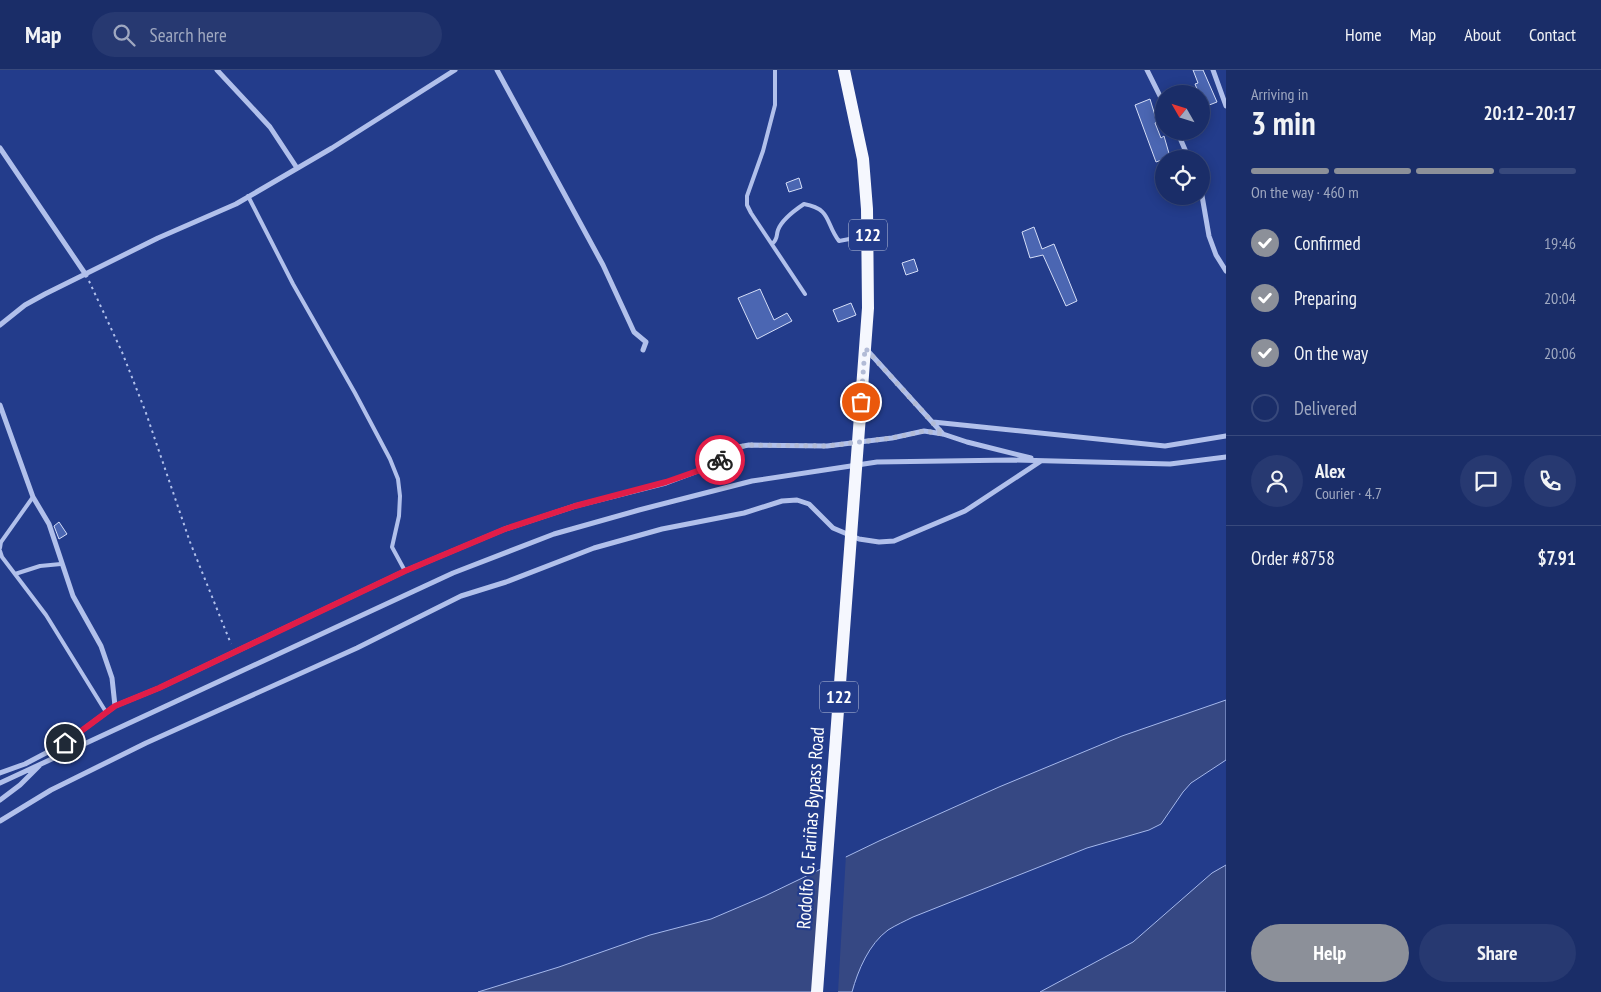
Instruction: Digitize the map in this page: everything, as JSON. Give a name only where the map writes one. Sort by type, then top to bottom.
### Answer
[{"type":"main road","name":"Rodolfo G. Fariñas Bypass Road","points":[[816,992],[868,308],[868,236],[863,159],[844,70]]},
{"type":"street","points":[[217,70],[270,127],[297,168]]},
{"type":"street","points":[[0,325],[25,305],[158,238],[236,204],[332,148],[455,70]]},
{"type":"street","points":[[497,70],[603,265],[634,332],[646,342],[644,350]]},
{"type":"street","points":[[1147,70],[1155,86]]},
{"type":"street","points":[[1214,70],[1226,106]]},
{"type":"street","points":[[0,148],[86,274]]},
{"type":"street","points":[[1204,205],[1209,236],[1216,255],[1226,271]]},
{"type":"street","points":[[865,348],[943,434]]},
{"type":"street","points":[[0,405],[33,497],[48,524],[73,596],[101,646],[112,678],[115,706]]},
{"type":"street","points":[[933,422],[1165,446],[1226,436]]},
{"type":"street","points":[[0,773],[47,754],[115,706],[159,688],[405,571],[505,529],[575,506],[666,482],[706,468],[738,447],[749,445],[827,446],[892,438],[924,431],[943,434],[1042,461]]},
{"type":"street","points":[[0,784],[453,573],[554,534],[752,481],[876,462],[1042,461],[1170,464],[1226,457]]},
{"type":"street","points":[[0,822],[50,790],[146,743],[357,648],[461,596],[506,582],[594,548],[662,529],[744,513],[782,501],[797,500],[809,504],[833,528],[859,539],[879,542],[894,541],[965,511],[1042,461]]},
{"type":"street","points":[[0,800],[20,785],[41,764],[47,754]]},
{"type":"lane","points":[[776,70],[775,105],[763,151],[747,196],[747,205],[751,214],[805,294]]},
{"type":"lane","points":[[248,196],[293,284],[356,393],[390,459],[398,479],[400,496],[392,547],[405,571]]},
{"type":"lane","points":[[772,244],[777,238],[778,229],[785,220],[804,204],[816,206],[828,217],[833,233],[839,241],[851,237],[868,236]]},
{"type":"lane","points":[[33,497],[1,542],[0,550],[2,557],[46,615],[106,712]]},
{"type":"lane","points":[[15,574],[40,566],[61,564]]},
{"type":"path","points":[[86,274],[122,352],[143,405],[190,542],[234,652]]},
{"type":"water","points":[[1226,700],[1226,760],[1191,783],[1161,824],[1149,830],[1087,848],[894,926],[875,942],[861,966],[852,992],[478,992],[559,967],[650,935],[711,919],[765,896],[879,841],[999,787],[1122,736]]},
{"type":"water","points":[[1226,865],[1226,992],[1040,992],[1133,942],[1212,873]]},
{"type":"pier","points":[[846,854],[838,992],[812,992],[821,866]]},
{"type":"building","points":[[1193,70],[1203,70],[1210,85],[1195,85],[1198,83]]},
{"type":"building","points":[[1210,86],[1217,102],[1210,105]]},
{"type":"building","points":[[1150,99],[1155,115],[1155,140],[1165,140],[1168,150],[1155,150],[1155,159],[1135,105]]},
{"type":"building","points":[[799,178],[802,188],[789,192],[786,183]]},
{"type":"building","points":[[1034,227],[1042,249],[1054,244],[1077,301],[1066,306],[1043,255],[1030,258],[1022,232]]},
{"type":"building","points":[[914,259],[918,271],[906,275],[902,263]]},
{"type":"building","points":[[760,289],[774,320],[787,313],[792,321],[757,339],[738,298]]},
{"type":"building","points":[[851,303],[856,315],[838,322],[833,310]]},
{"type":"building","points":[[59,522],[67,534],[59,539],[54,526]]},
{"type":"way so far","points":[[720,460],[730,451],[749,445],[827,446],[892,438],[924,431],[943,434],[865,348],[861,402]]},
{"type":"route","points":[[65,743],[115,706],[159,688],[405,571],[505,529],[575,506],[666,482],[706,468],[720,460]]}]
